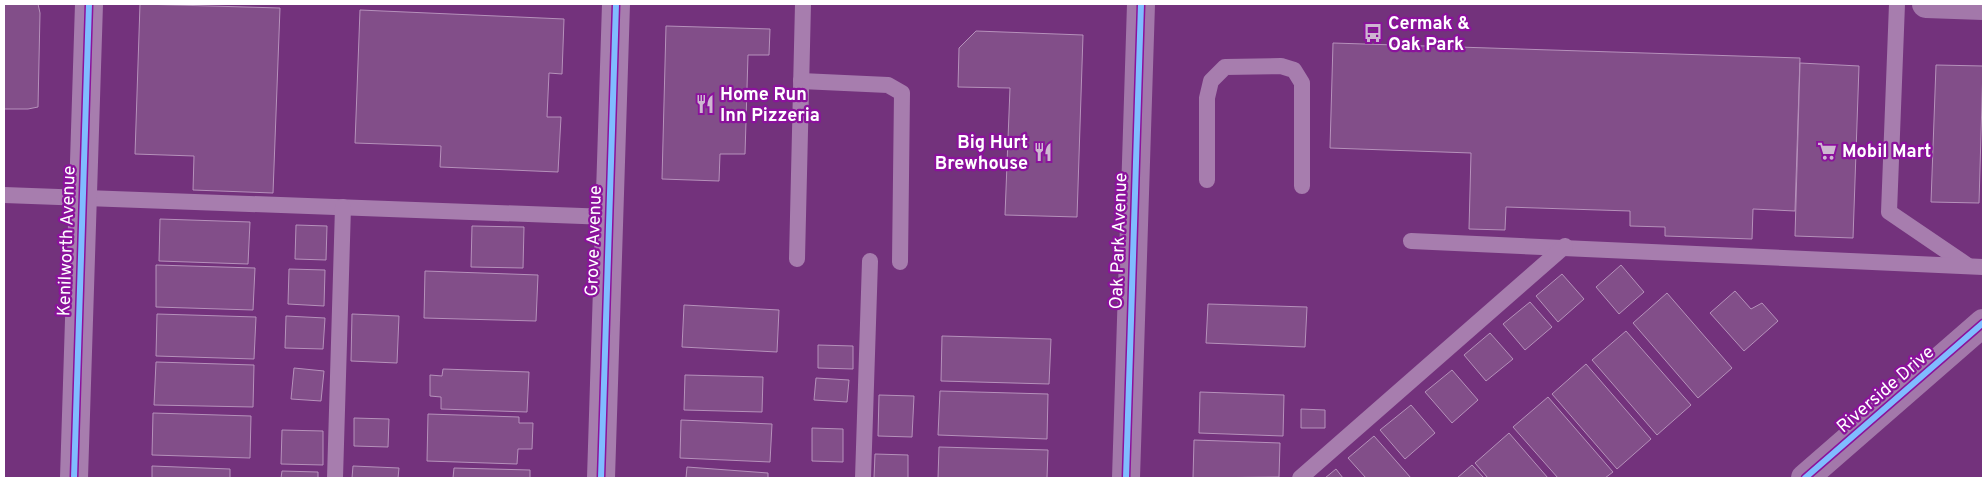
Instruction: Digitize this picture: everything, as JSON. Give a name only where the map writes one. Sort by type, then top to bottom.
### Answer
[{"type":"street","name":"Kenilworth Avenue","points":[[74,478],[89,4]]},
{"type":"street","name":"Grove Avenue","points":[[601,478],[616,4]]},
{"type":"street","name":"Oak Park Avenue","points":[[1126,478],[1141,4]]},
{"type":"street","points":[[1926,4],[1983,6]]},
{"type":"street","name":"Riverside Drive","points":[[1806,478],[1983,323]]},
{"type":"lane","points":[[797,259],[803,4]]},
{"type":"lane","points":[[1897,4],[1889,212],[1975,266]]},
{"type":"lane","points":[[1207,180],[1207,98],[1211,81],[1225,67],[1281,66],[1294,70],[1302,83],[1302,186]]},
{"type":"lane","points":[[801,81],[888,86],[902,93],[900,262]]},
{"type":"lane","points":[[4,195],[343,208],[609,227]]},
{"type":"lane","points":[[335,478],[343,208]]},
{"type":"lane","points":[[1411,241],[1565,246],[1975,266]]},
{"type":"lane","points":[[1300,478],[1565,246]]},
{"type":"lane","points":[[863,478],[870,261]]},
{"type":"building","points":[[4,4],[38,4],[40,13],[38,107],[4,109]]},
{"type":"building","points":[[140,4],[280,8],[273,193],[193,190],[194,156],[135,154]]},
{"type":"building","points":[[360,10],[564,19],[562,74],[549,73],[547,117],[561,117],[558,172],[440,167],[441,146],[355,143]]},
{"type":"building","name":"Home Run Inn Pizzeria","points":[[666,26],[770,29],[769,55],[748,55],[745,154],[720,154],[719,181],[662,179]]},
{"type":"building","name":"Big Hurt Brewhouse","points":[[976,31],[1083,35],[1077,217],[1005,215],[1010,88],[958,87],[959,48]]},
{"type":"building","points":[[1333,43],[1800,58],[1795,211],[1753,209],[1752,239],[1665,236],[1665,227],[1630,226],[1630,211],[1506,207],[1505,230],[1469,229],[1471,153],[1330,148]]},
{"type":"building","name":"Mobil Mart","points":[[1800,63],[1859,66],[1853,238],[1795,236]]},
{"type":"building","points":[[1936,65],[1983,66],[1979,203],[1931,202]]},
{"type":"building","points":[[160,219],[250,222],[248,264],[159,261]]},
{"type":"building","points":[[296,225],[327,226],[326,260],[295,259]]},
{"type":"building","points":[[472,226],[524,227],[523,268],[471,267]]},
{"type":"building","points":[[156,265],[255,268],[253,310],[156,307]]},
{"type":"building","points":[[1621,265],[1644,292],[1619,314],[1596,287]]},
{"type":"building","points":[[289,269],[325,270],[324,306],[288,304]]},
{"type":"building","points":[[425,271],[538,275],[536,321],[424,318]]},
{"type":"building","points":[[1562,274],[1584,299],[1558,322],[1536,296]]},
{"type":"building","points":[[1735,291],[1751,309],[1762,303],[1778,321],[1744,351],[1710,313]]},
{"type":"building","points":[[1667,293],[1732,368],[1698,398],[1633,323]]},
{"type":"building","points":[[1530,302],[1552,327],[1525,350],[1503,324]]},
{"type":"building","points":[[1208,304],[1307,307],[1305,347],[1206,343]]},
{"type":"building","points":[[684,305],[779,310],[777,352],[682,347]]},
{"type":"building","points":[[157,314],[256,317],[254,359],[156,356]]},
{"type":"building","points":[[352,314],[399,316],[397,363],[351,361]]},
{"type":"building","points":[[286,316],[325,318],[323,349],[285,348]]},
{"type":"building","points":[[1626,331],[1691,405],[1657,435],[1592,360]]},
{"type":"building","points":[[1490,333],[1513,359],[1486,381],[1464,355]]},
{"type":"building","points":[[942,336],[1051,339],[1049,384],[941,381]]},
{"type":"building","points":[[818,345],[853,346],[853,369],[818,368]]},
{"type":"building","points":[[156,362],[254,365],[253,407],[154,405]]},
{"type":"building","points":[[1586,364],[1651,439],[1617,469],[1552,394]]},
{"type":"building","points":[[294,368],[324,371],[321,401],[291,399]]},
{"type":"building","points":[[443,369],[529,372],[527,412],[441,409],[441,397],[430,396],[430,375],[442,376]]},
{"type":"building","points":[[1452,370],[1478,400],[1452,423],[1425,392]]},
{"type":"building","points":[[685,375],[763,377],[762,412],[684,410]]},
{"type":"building","points":[[816,378],[849,380],[847,402],[814,400]]},
{"type":"building","points":[[940,391],[1048,394],[1047,439],[938,435]]},
{"type":"building","points":[[1200,392],[1284,395],[1283,436],[1199,433]]},
{"type":"building","points":[[879,395],[914,396],[912,437],[878,436]]},
{"type":"building","points":[[1548,397],[1613,472],[1605,478],[1558,478],[1513,427]]},
{"type":"building","points":[[1411,405],[1435,433],[1405,459],[1380,430]]},
{"type":"building","points":[[1301,409],[1325,410],[1325,428],[1301,428]]},
{"type":"building","points":[[153,413],[251,416],[250,458],[152,455]]},
{"type":"building","points":[[428,414],[519,417],[519,423],[533,423],[532,449],[518,449],[517,464],[427,461]]},
{"type":"building","points":[[354,418],[389,419],[388,447],[354,446]]},
{"type":"building","points":[[681,420],[772,424],[770,462],[680,458]]},
{"type":"building","points":[[812,428],[843,429],[843,462],[812,461]]},
{"type":"building","points":[[282,430],[323,431],[323,465],[281,464]]},
{"type":"building","points":[[1509,433],[1548,478],[1488,478],[1475,463]]},
{"type":"building","points":[[1374,436],[1411,478],[1366,478],[1348,458]]},
{"type":"building","points":[[1194,440],[1280,443],[1279,477],[1193,478]]},
{"type":"building","points":[[939,447],[1048,450],[1047,478],[938,478]]},
{"type":"building","points":[[875,454],[908,455],[908,478],[874,478]]},
{"type":"building","points":[[1472,465],[1484,478],[1457,478]]},
{"type":"building","points":[[152,466],[230,469],[230,478],[152,478]]},
{"type":"building","points":[[353,466],[399,468],[398,478],[352,478]]},
{"type":"building","points":[[687,467],[768,473],[768,478],[686,478]]},
{"type":"building","points":[[454,468],[530,470],[530,478],[453,478]]},
{"type":"building","points":[[1336,469],[1343,478],[1325,478]]},
{"type":"building","points":[[282,471],[318,472],[318,478],[281,478]]},
{"type":"cycle path","points":[[74,478],[89,4]]},
{"type":"cycle path","points":[[601,478],[616,4]]},
{"type":"cycle path","points":[[1126,478],[1141,4]]},
{"type":"cycle path","points":[[1805,478],[1983,323]]},
{"type":"place","name":"Cermak & Oak Park","points":[[1373,33]]},
{"type":"place","name":"Home Run Inn Pizzeria","points":[[705,104]]},
{"type":"place","name":"Mobil Mart","points":[[1827,151]]},
{"type":"place","name":"Big Hurt Brewhouse","points":[[1043,152]]}]
